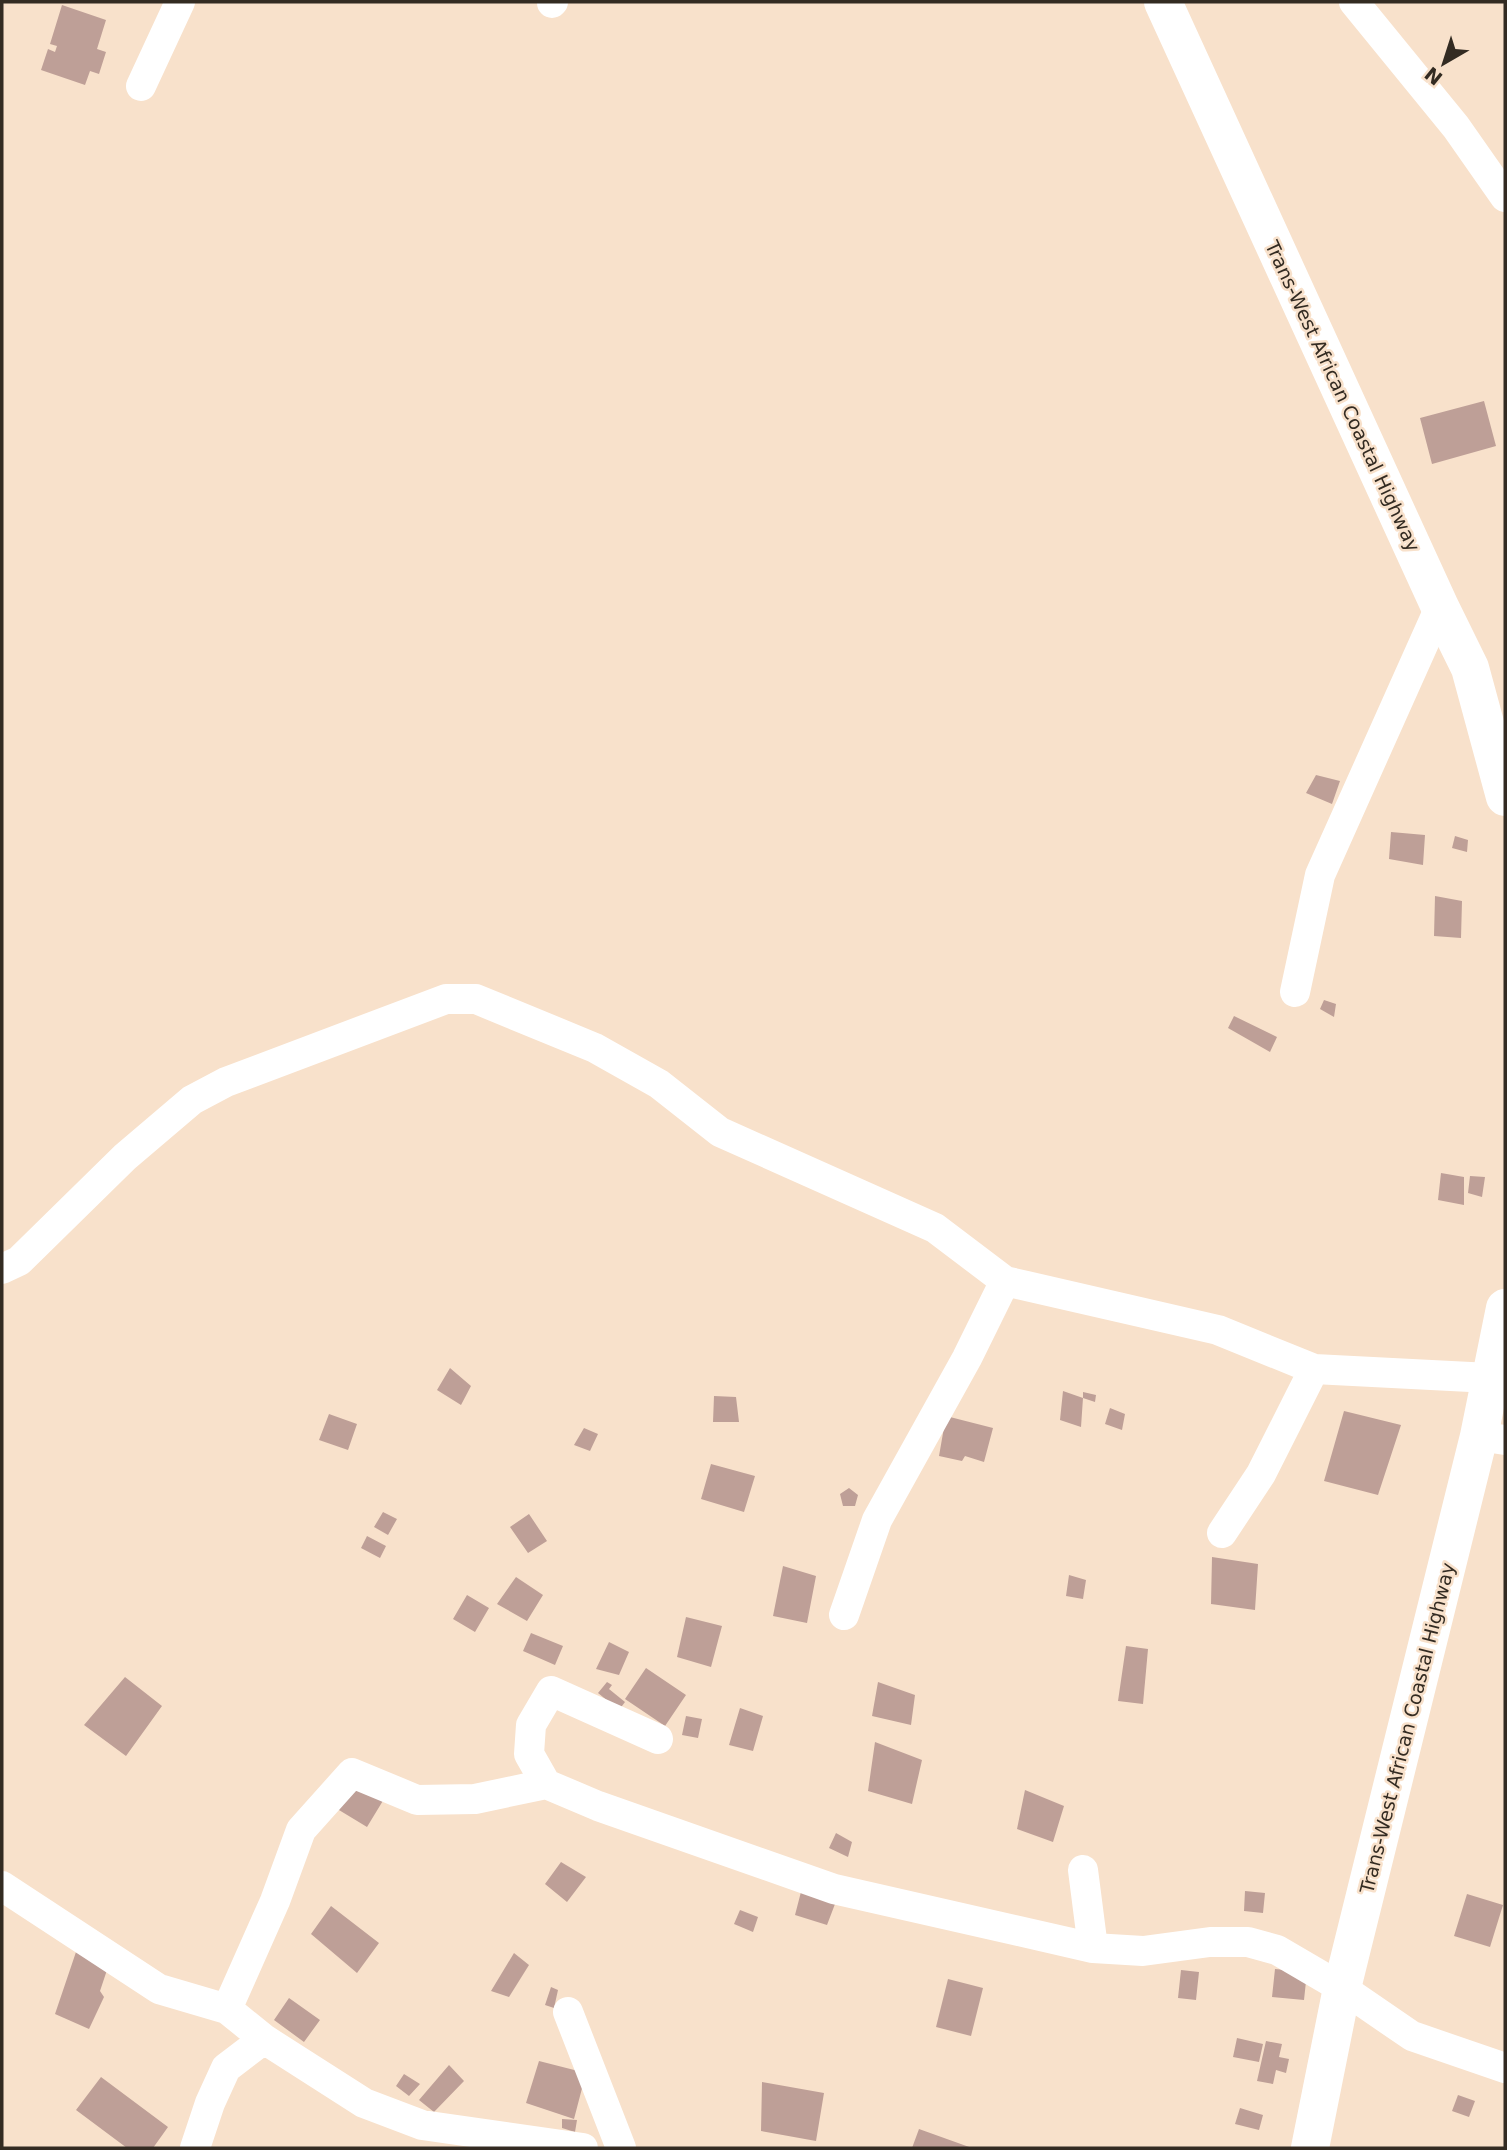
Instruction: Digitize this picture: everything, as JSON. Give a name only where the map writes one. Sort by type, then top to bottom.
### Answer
[{"type":"highway","name":"Trans-West African Coastal Highway","points":[[1166,3],[1470,668],[1505,797]]},
{"type":"highway","name":"Trans-West African Coastal Highway","points":[[1310,2148],[1342,1988],[1492,1438],[1490,1378],[1505,1308]]},
{"type":"street","points":[[141,86],[180,2]]},
{"type":"street","points":[[1354,2],[1456,127],[1505,197]]},
{"type":"street","points":[[1295,992],[1321,875],[1440,607]]},
{"type":"street","points":[[2,1269],[19,1261],[125,1157],[192,1100],[226,1082],[446,999],[476,999],[595,1048],[659,1083],[720,1132],[935,1228],[1004,1281],[1218,1330],[1314,1369],[1490,1378]]},
{"type":"street","points":[[844,1615],[877,1520],[967,1358],[1004,1281]]},
{"type":"street","points":[[1222,1534],[1261,1474],[1314,1369]]},
{"type":"street","points":[[546,1784],[529,1754],[531,1725],[551,1691],[658,1739]]},
{"type":"street","points":[[227,2009],[275,1901],[300,1830],[352,1773],[418,1800],[475,1800],[546,1784],[598,1806],[834,1889],[1093,1948],[1143,1951],[1210,1942],[1248,1942],[1277,1950],[1342,1988],[1412,2036],[1505,2068]]},
{"type":"street","points":[[1083,1870],[1093,1948]]},
{"type":"street","points":[[2,1885],[159,1989],[227,2009],[264,2039],[364,2103],[422,2125],[583,2148]]},
{"type":"street","points":[[568,2012],[621,2148]]},
{"type":"street","points":[[195,2148],[210,2103],[226,2068],[264,2039]]},
{"type":"building","points":[[62,5],[106,20],[97,49],[106,52],[99,74],[90,71],[85,85],[41,70],[48,49],[55,52],[57,46],[50,44]]},
{"type":"building","points":[[1484,401],[1496,446],[1432,464],[1420,418]]},
{"type":"building","points":[[1316,775],[1340,781],[1332,804],[1306,793]]},
{"type":"building","points":[[1391,832],[1425,835],[1423,865],[1389,859]]},
{"type":"building","points":[[1455,836],[1468,840],[1467,852],[1452,848]]},
{"type":"building","points":[[1435,896],[1462,901],[1461,938],[1434,936]]},
{"type":"building","points":[[1324,1000],[1336,1004],[1334,1017],[1320,1009]]},
{"type":"building","points":[[1234,1016],[1277,1037],[1270,1052],[1228,1028]]},
{"type":"building","points":[[1441,1173],[1464,1177],[1464,1205],[1438,1200]]},
{"type":"building","points":[[1470,1176],[1485,1177],[1482,1197],[1468,1193]]},
{"type":"building","points":[[450,1368],[471,1386],[461,1405],[437,1390]]},
{"type":"building","points":[[1063,1391],[1083,1398],[1081,1427],[1060,1420]]},
{"type":"building","points":[[1083,1392],[1096,1395],[1095,1402],[1083,1398]]},
{"type":"building","points":[[714,1396],[736,1397],[739,1422],[713,1422]]},
{"type":"building","points":[[1110,1408],[1125,1414],[1122,1430],[1105,1424]]},
{"type":"building","points":[[1344,1411],[1401,1425],[1378,1495],[1324,1481]]},
{"type":"building","points":[[329,1414],[357,1424],[348,1450],[319,1440]]},
{"type":"building","points":[[946,1416],[993,1428],[984,1462],[965,1456],[962,1461],[939,1456]]},
{"type":"building","points":[[584,1428],[598,1434],[590,1451],[574,1445]]},
{"type":"building","points":[[711,1464],[755,1476],[744,1512],[701,1499]]},
{"type":"building","points":[[849,1488],[858,1495],[855,1506],[843,1506],[840,1494]]},
{"type":"building","points":[[383,1512],[397,1519],[388,1535],[374,1527]]},
{"type":"building","points":[[529,1514],[547,1541],[528,1553],[510,1527]]},
{"type":"building","points":[[367,1536],[386,1546],[380,1558],[361,1548]]},
{"type":"building","points":[[1212,1557],[1258,1564],[1255,1610],[1211,1604]]},
{"type":"building","points":[[783,1566],[816,1576],[807,1623],[773,1616]]},
{"type":"building","points":[[1069,1575],[1086,1580],[1083,1599],[1066,1596]]},
{"type":"building","points":[[516,1577],[543,1595],[527,1621],[497,1604]]},
{"type":"building","points":[[467,1595],[489,1608],[475,1632],[453,1619]]},
{"type":"building","points":[[686,1617],[722,1626],[711,1667],[677,1657]]},
{"type":"building","points":[[531,1633],[563,1646],[555,1665],[523,1651]]},
{"type":"building","points":[[609,1642],[629,1652],[619,1675],[596,1669]]},
{"type":"building","points":[[1126,1646],[1148,1649],[1143,1704],[1118,1701]]},
{"type":"building","points":[[646,1668],[686,1695],[665,1726],[625,1699]]},
{"type":"building","points":[[125,1677],[162,1706],[126,1756],[84,1725]]},
{"type":"building","points":[[607,1682],[612,1685],[609,1689],[625,1702],[619,1710],[598,1693]]},
{"type":"building","points":[[878,1682],[915,1695],[911,1725],[872,1716]]},
{"type":"building","points":[[740,1708],[763,1716],[753,1751],[729,1745]]},
{"type":"building","points":[[686,1716],[702,1719],[698,1738],[682,1735]]},
{"type":"building","points":[[875,1742],[922,1760],[912,1804],[868,1791]]},
{"type":"building","points":[[352,1779],[384,1799],[367,1827],[334,1807]]},
{"type":"building","points":[[1025,1790],[1064,1806],[1053,1842],[1017,1829]]},
{"type":"building","points":[[836,1833],[852,1842],[848,1857],[829,1848]]},
{"type":"building","points":[[561,1862],[586,1877],[567,1902],[545,1884]]},
{"type":"building","points":[[802,1888],[835,1904],[827,1925],[795,1915]]},
{"type":"building","points":[[1245,1891],[1265,1893],[1263,1913],[1244,1911]]},
{"type":"building","points":[[1467,1894],[1503,1905],[1490,1947],[1454,1936]]},
{"type":"building","points":[[331,1906],[379,1943],[357,1973],[311,1934]]},
{"type":"building","points":[[740,1910],[758,1917],[753,1932],[734,1924]]},
{"type":"building","points":[[76,1952],[107,1970],[100,1991],[104,1997],[89,2029],[55,2014]]},
{"type":"building","points":[[514,1953],[529,1965],[509,1997],[491,1991]]},
{"type":"building","points":[[1275,1969],[1307,1972],[1304,2000],[1272,1997]]},
{"type":"building","points":[[1181,1970],[1199,1972],[1196,2000],[1178,1998]]},
{"type":"building","points":[[948,1979],[983,1988],[971,2036],[936,2027]]},
{"type":"building","points":[[551,1987],[558,1990],[554,2008],[545,2005]]},
{"type":"building","points":[[289,1998],[320,2020],[304,2042],[274,2020]]},
{"type":"building","points":[[1237,2038],[1263,2044],[1259,2062],[1233,2057]]},
{"type":"building","points":[[1266,2041],[1282,2044],[1279,2057],[1289,2059],[1286,2073],[1276,2070],[1273,2084],[1257,2081]]},
{"type":"building","points":[[539,2061],[586,2073],[574,2119],[526,2103]]},
{"type":"building","points":[[449,2065],[464,2081],[434,2112],[419,2100]]},
{"type":"building","points":[[404,2074],[420,2084],[409,2096],[396,2086]]},
{"type":"building","points":[[101,2077],[168,2127],[153,2148],[127,2148],[76,2110]]},
{"type":"building","points":[[762,2082],[824,2093],[816,2141],[761,2131]]},
{"type":"building","points":[[1458,2095],[1475,2101],[1469,2117],[1452,2111]]},
{"type":"building","points":[[1240,2108],[1263,2115],[1259,2130],[1235,2124]]},
{"type":"building","points":[[562,2119],[577,2120],[575,2132],[562,2128]]},
{"type":"building","points":[[919,2129],[972,2148],[912,2148]]}]
